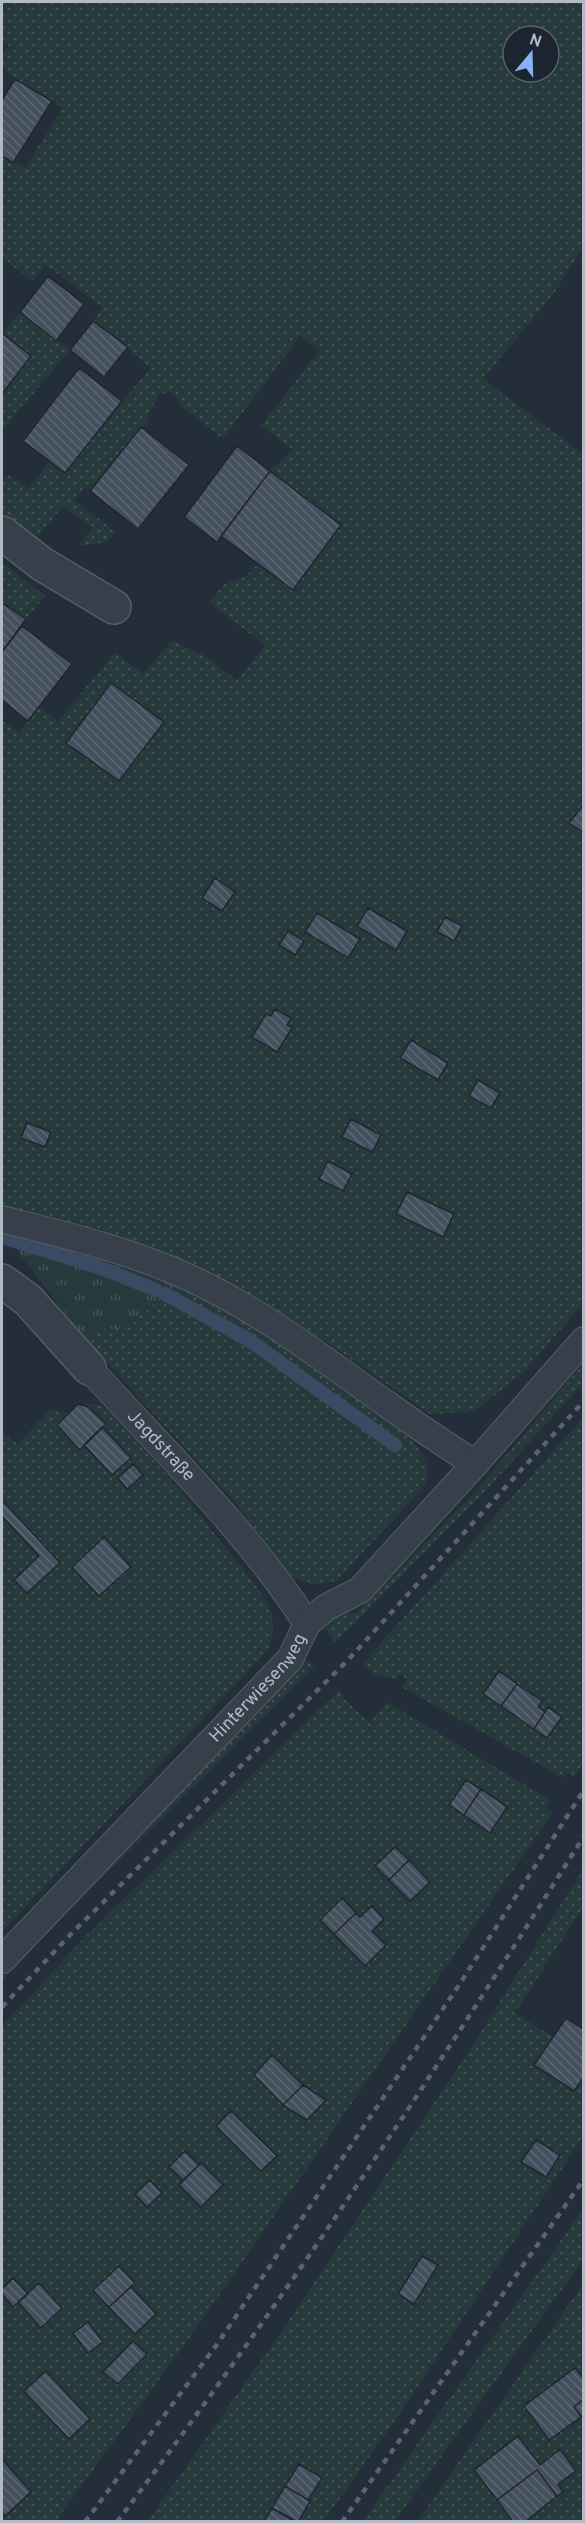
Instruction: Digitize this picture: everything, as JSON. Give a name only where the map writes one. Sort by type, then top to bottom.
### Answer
[{"type":"street","points":[[2,533],[42,564],[114,607]]},
{"type":"street","name":"Jagdstraße","points":[[2,1281],[27,1300],[89,1368]]},
{"type":"lane","points":[[2,1219],[102,1246],[179,1273],[236,1302],[285,1331],[476,1464]]},
{"type":"lane","name":"Hinterwiesenweg","points":[[2,1960],[291,1659],[307,1624],[324,1608],[360,1590],[476,1464],[584,1340]]},
{"type":"lane","name":"Jagdstraße","points":[[89,1368],[226,1518],[290,1598],[307,1624]]},
{"type":"green space","points":[[2,2],[583,2],[583,247],[555,292],[483,379],[583,454],[583,1303],[525,1371],[474,1412],[430,1414],[328,1343],[228,1286],[2,1208],[2,720],[19,733],[39,707],[58,721],[115,652],[143,674],[172,641],[205,656],[237,680],[265,645],[209,603],[223,585],[247,575],[258,564],[293,589],[341,525],[270,471],[293,450],[261,426],[319,351],[300,336],[223,439],[180,405],[176,397],[169,392],[159,395],[149,412],[148,420],[90,491],[84,488],[75,500],[116,532],[107,542],[78,546],[92,528],[63,506],[37,538],[2,512],[2,478],[9,475],[28,489],[50,461],[65,473],[150,368],[93,321],[103,308],[46,265],[33,281],[2,258],[2,156],[25,168],[63,108],[15,79],[2,67],[2,56],[9,45],[2,40]]},
{"type":"green space","points":[[20,312],[70,350],[2,431],[2,394],[31,356],[2,333]]},
{"type":"green space","points":[[2,562],[45,596],[26,619],[2,603]]},
{"type":"green space","points":[[27,1238],[97,1256],[174,1282],[149,1309],[126,1325],[115,1329],[95,1330],[84,1338],[20,1255],[18,1249],[22,1241]]},
{"type":"green space","points":[[174,1282],[250,1320],[413,1441],[421,1452],[427,1469],[423,1488],[336,1581],[314,1584],[302,1582],[288,1573],[235,1502],[84,1338],[95,1329],[102,1329],[149,1309]]},
{"type":"green space","points":[[583,1364],[583,1383],[482,1495],[335,1643],[327,1630],[327,1622],[336,1614],[357,1613],[477,1490]]},
{"type":"green space","points":[[78,1404],[99,1405],[107,1409],[176,1485],[255,1584],[272,1612],[273,1633],[269,1649],[2,1932],[2,1433],[18,1444],[50,1409],[69,1413]]},
{"type":"green space","points":[[583,1418],[584,1762],[574,1777],[568,1773],[564,1778],[403,1688],[402,1685],[407,1679],[400,1674],[397,1679],[375,1675],[362,1664]]},
{"type":"green space","points":[[303,1658],[315,1666],[56,1923],[2,1982],[2,1969]]},
{"type":"green space","points":[[340,1689],[342,1697],[369,1722],[387,1702],[550,1800],[546,1808],[553,1812],[198,2326],[56,2521],[2,2521],[2,2026],[81,1941]]},
{"type":"green space","points":[[583,1869],[583,1907],[515,2013],[553,2037],[535,2065],[574,2091],[583,2077],[583,2137],[394,2422],[324,2521],[147,2522],[281,2332],[469,2051]]},
{"type":"green space","points":[[583,2209],[583,2260],[395,2521],[363,2521]]},
{"type":"green space","points":[[583,2285],[583,2521],[417,2522],[581,2287]]},
{"type":"building","points":[[15,79],[52,101],[13,163],[2,156],[2,100]]},
{"type":"building","points":[[48,276],[84,304],[56,341],[20,312]]},
{"type":"building","points":[[93,321],[128,347],[104,377],[70,350]]},
{"type":"building","points":[[2,333],[31,356],[2,394]]},
{"type":"building","points":[[79,368],[122,401],[65,473],[23,441]]},
{"type":"building","points":[[141,427],[189,465],[138,529],[90,491]]},
{"type":"building","points":[[237,446],[270,471],[217,542],[184,517]]},
{"type":"building","points":[[270,471],[341,525],[293,590],[221,536]]},
{"type":"building","points":[[2,603],[26,619],[2,652]]},
{"type":"building","points":[[22,626],[72,664],[28,721],[2,700],[2,652]]},
{"type":"building","points":[[111,683],[164,722],[119,781],[66,743]]},
{"type":"building","points":[[584,804],[584,833],[569,823]]},
{"type":"building","points":[[215,878],[235,892],[222,911],[202,898]]},
{"type":"building","points":[[368,908],[407,931],[396,950],[357,926]]},
{"type":"building","points":[[317,913],[360,939],[348,958],[305,932]]},
{"type":"building","points":[[445,917],[462,926],[454,941],[437,932]]},
{"type":"building","points":[[288,931],[304,941],[295,955],[279,945]]},
{"type":"building","points":[[275,1009],[291,1018],[287,1025],[292,1028],[277,1052],[252,1037],[266,1014],[271,1016]]},
{"type":"building","points":[[411,1040],[448,1063],[438,1080],[400,1058]]},
{"type":"building","points":[[478,1080],[500,1093],[491,1108],[469,1096]]},
{"type":"building","points":[[351,1119],[381,1135],[372,1152],[342,1137]]},
{"type":"building","points":[[27,1123],[51,1132],[45,1147],[21,1138]]},
{"type":"building","points":[[328,1161],[352,1174],[343,1191],[319,1179]]},
{"type":"building","points":[[407,1192],[454,1214],[443,1237],[396,1214]]},
{"type":"building","points":[[78,1404],[88,1407],[106,1424],[80,1450],[57,1425]]},
{"type":"building","points":[[102,1427],[131,1458],[112,1475],[84,1445]]},
{"type":"building","points":[[133,1464],[143,1475],[127,1489],[118,1478]]},
{"type":"building","points":[[2,1500],[60,1563],[27,1593],[14,1580],[39,1556],[2,1516]]},
{"type":"building","points":[[104,1537],[131,1567],[99,1596],[72,1567]]},
{"type":"building","points":[[499,1671],[517,1684],[501,1706],[483,1694]]},
{"type":"building","points":[[517,1684],[542,1701],[538,1707],[545,1712],[534,1729],[501,1706]]},
{"type":"building","points":[[548,1707],[562,1717],[547,1738],[534,1729]]},
{"type":"building","points":[[466,1780],[481,1789],[464,1815],[449,1805]]},
{"type":"building","points":[[481,1789],[507,1807],[490,1833],[464,1815]]},
{"type":"building","points":[[395,1847],[409,1860],[389,1880],[375,1866]]},
{"type":"building","points":[[409,1860],[430,1882],[410,1901],[389,1880]]},
{"type":"building","points":[[342,1898],[356,1913],[334,1934],[320,1920]]},
{"type":"building","points":[[372,1906],[384,1919],[372,1931],[386,1945],[365,1966],[334,1934],[356,1913],[360,1917]]},
{"type":"building","points":[[566,2018],[584,2030],[584,2077],[574,2091],[534,2065]]},
{"type":"building","points":[[272,2055],[303,2085],[283,2105],[254,2075]]},
{"type":"building","points":[[303,2085],[326,2100],[307,2120],[283,2105]]},
{"type":"building","points":[[231,2111],[277,2156],[261,2171],[216,2126]]},
{"type":"building","points":[[536,2140],[560,2155],[546,2177],[521,2162]]},
{"type":"building","points":[[185,2151],[199,2165],[183,2180],[169,2167]]},
{"type":"building","points":[[201,2163],[223,2185],[201,2207],[179,2185]]},
{"type":"building","points":[[150,2180],[162,2193],[147,2207],[135,2194]]},
{"type":"building","points":[[422,2256],[438,2265],[414,2304],[398,2294]]},
{"type":"building","points":[[119,2266],[135,2283],[109,2307],[93,2290]]},
{"type":"building","points":[[13,2278],[28,2294],[13,2307],[2,2294],[2,2289]]},
{"type":"building","points":[[39,2283],[62,2308],[41,2328],[18,2302]]},
{"type":"building","points":[[131,2287],[156,2314],[135,2334],[109,2307]]},
{"type":"building","points":[[88,2322],[103,2342],[88,2353],[73,2333]]},
{"type":"building","points":[[133,2341],[147,2354],[118,2384],[103,2372]]},
{"type":"building","points":[[575,2368],[584,2379],[584,2399],[574,2407],[581,2417],[549,2440],[524,2406]]},
{"type":"building","points":[[46,2371],[90,2419],[69,2439],[24,2391]]},
{"type":"building","points":[[584,2399],[584,2420],[574,2407]]},
{"type":"building","points":[[518,2436],[540,2465],[560,2449],[576,2471],[558,2484],[563,2492],[557,2496],[537,2470],[497,2500],[474,2470]]},
{"type":"building","points":[[2,2459],[31,2492],[5,2516],[2,2512]]},
{"type":"building","points":[[299,2464],[322,2478],[308,2500],[285,2486]]},
{"type":"building","points":[[537,2470],[557,2496],[525,2522],[513,2522],[497,2500]]},
{"type":"building","points":[[285,2486],[310,2501],[298,2522],[272,2508]]},
{"type":"building","points":[[272,2508],[295,2522],[264,2522]]},
{"type":"waterway","points":[[2,1237],[101,1268],[156,1290]]},
{"type":"waterway","points":[[165,1294],[249,1340],[395,1445]]},
{"type":"railway","points":[[2,2007],[71,1934],[348,1660],[584,1401]]},
{"type":"railway","points":[[85,2522],[218,2343],[461,1982],[584,1790]]},
{"type":"railway","points":[[117,2522],[240,2354],[358,2184],[416,2098],[584,1836]]},
{"type":"railway","points":[[342,2522],[584,2179]]}]
